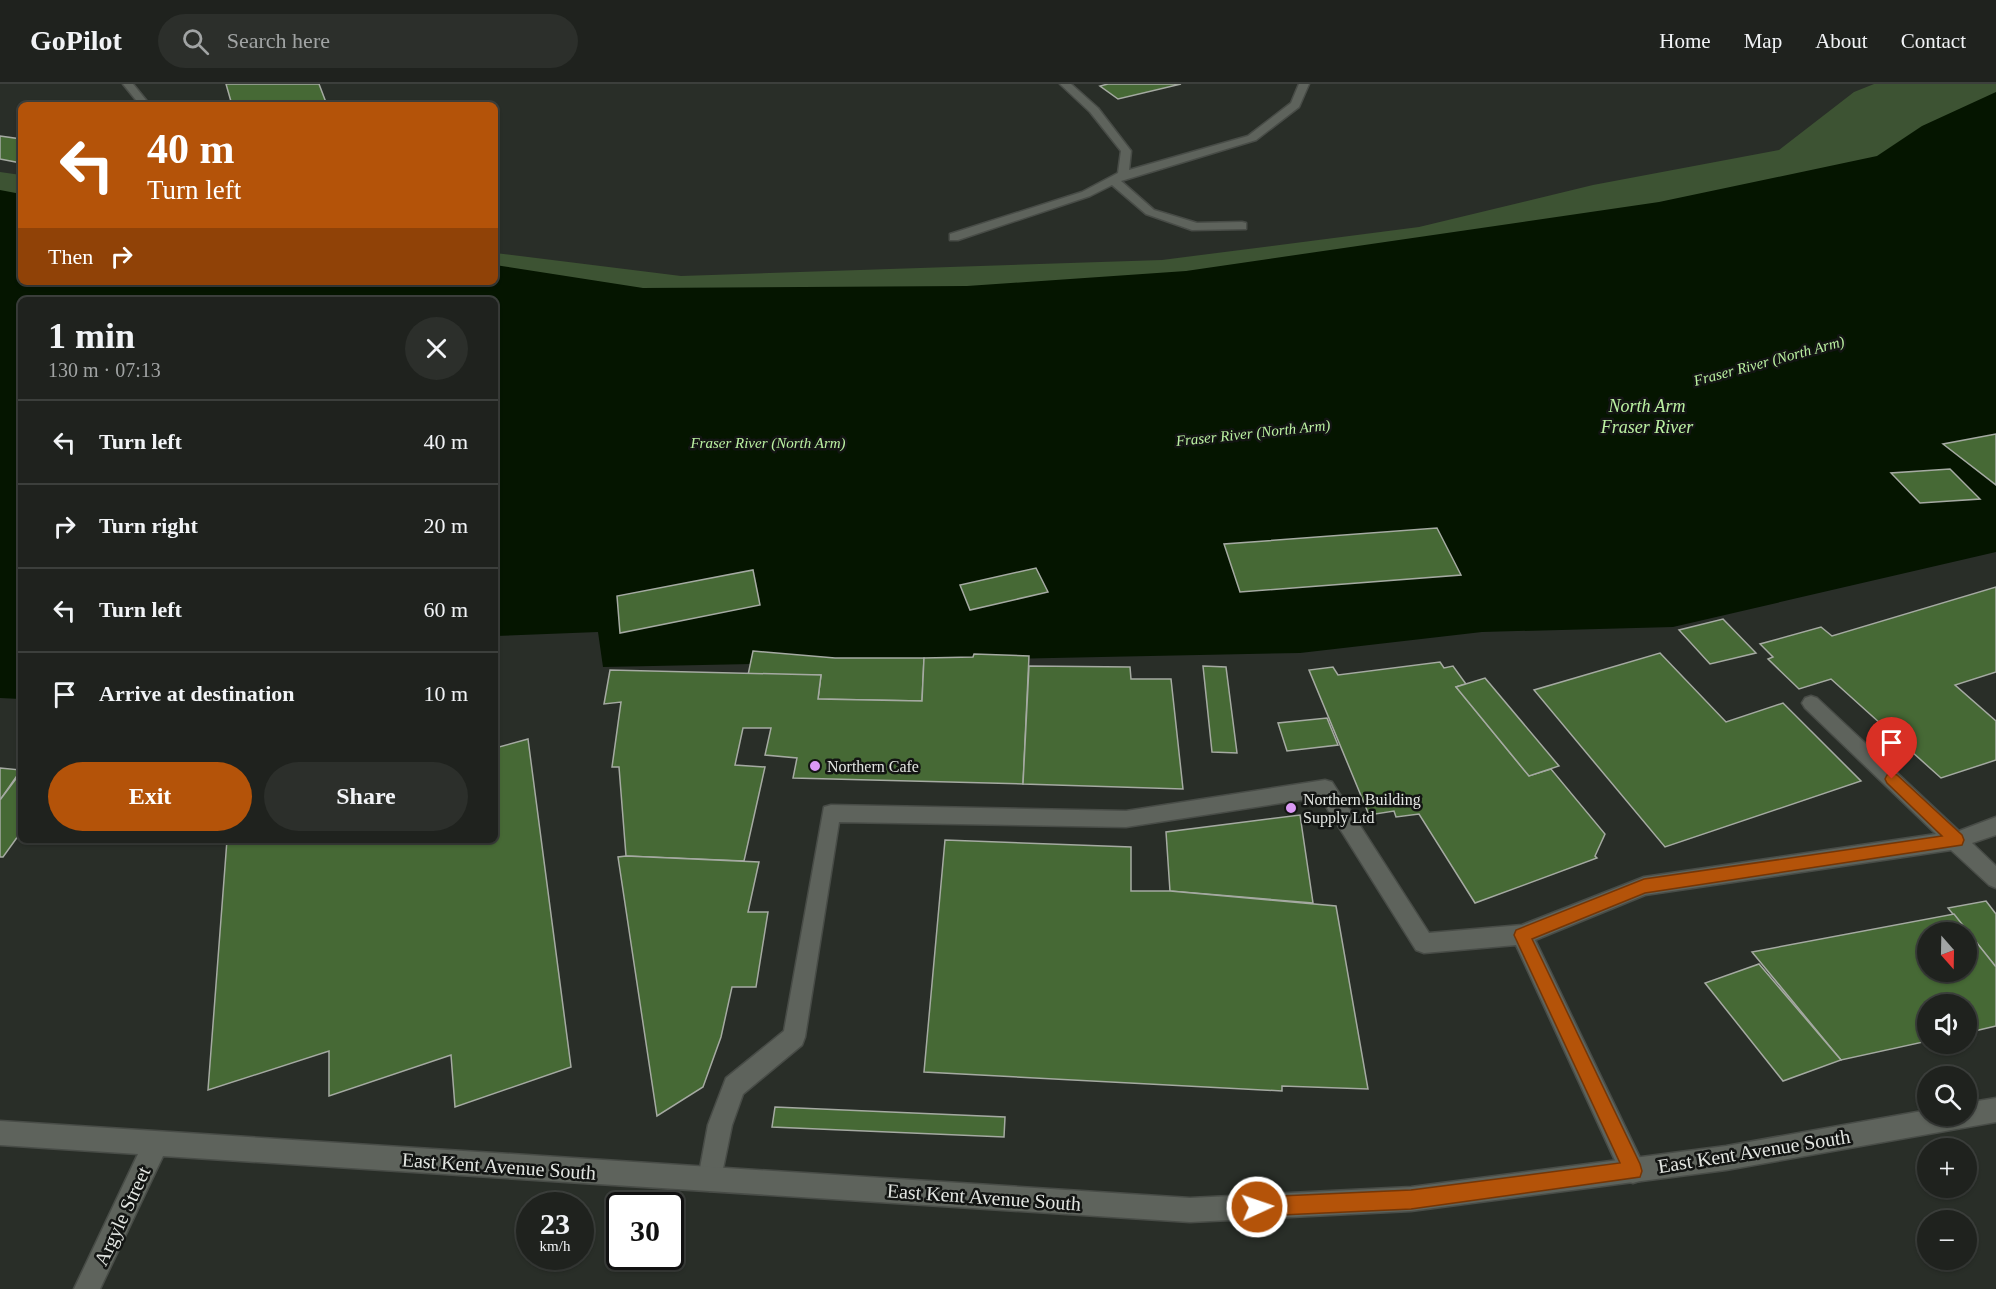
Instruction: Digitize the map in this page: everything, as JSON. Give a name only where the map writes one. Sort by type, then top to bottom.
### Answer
[{"type":"street","points":[[128,84],[143,102]]},
{"type":"street","points":[[1065,84],[1094,110],[1126,151],[1118,177]]},
{"type":"street","points":[[954,237],[1086,194],[1118,177],[1252,138],[1295,105],[1304,84]]},
{"type":"street","points":[[1118,177],[1150,212],[1196,227],[1242,226]]},
{"type":"street","points":[[1811,703],[1996,879]]},
{"type":"street","points":[[710,1179],[720,1125],[734,1086],[794,1037],[831,813],[1126,819],[1325,788],[1424,943],[1522,935],[1644,886],[1957,840],[1996,826]]},
{"type":"street","points":[[1522,935],[1633,1171]]},
{"type":"street","name":"East Kent Avenue South","points":[[1977,1114],[1996,1110]]},
{"type":"street","name":"East Kent Avenue South","points":[[0,1133],[1190,1210],[1411,1199],[1726,1158],[1917,1124]]},
{"type":"street","name":"Argyle Street","points":[[87,1289],[156,1143]]},
{"type":"green space","points":[[1874,84],[1996,84],[1996,146],[1234,289],[498,300],[498,297],[495,297],[495,285],[498,285],[498,253],[681,276],[1162,260],[1419,227],[1593,185],[1779,150],[1854,92]]},
{"type":"green space","points":[[0,172],[18,175],[18,258],[0,256]]},
{"type":"water","name":"North Arm Fraser River","points":[[1996,92],[1996,552],[1673,627],[1482,632],[1300,653],[603,667],[598,632],[498,636],[498,297],[18,297],[18,699],[0,698],[0,190],[18,193],[18,285],[498,285],[498,265],[643,288],[967,286],[1186,271],[1659,202],[1877,156],[1922,126]]},
{"type":"building","points":[[226,84],[319,84],[326,102],[231,102]]},
{"type":"building","points":[[1108,84],[1181,84],[1118,99],[1100,86]]},
{"type":"building","points":[[0,136],[18,139],[18,162],[0,159]]},
{"type":"building","points":[[1996,434],[1996,485],[1943,444]]},
{"type":"building","points":[[1950,469],[1980,499],[1920,503],[1891,473]]},
{"type":"building","points":[[1437,528],[1461,575],[1240,592],[1224,544]]},
{"type":"building","points":[[1036,568],[1048,592],[970,610],[960,585]]},
{"type":"building","points":[[753,570],[760,605],[620,633],[617,596]]},
{"type":"building","points":[[1996,587],[1996,672],[1955,685],[1996,721],[1996,760],[1941,778],[1831,679],[1799,689],[1768,659],[1773,657],[1760,644],[1821,627],[1832,636]]},
{"type":"building","points":[[1723,619],[1756,653],[1710,664],[1679,630]]},
{"type":"building","points":[[753,651],[835,658],[924,658],[922,701],[818,699],[821,675],[748,675]]},
{"type":"building","points":[[1660,653],[1726,722],[1783,703],[1861,781],[1665,847],[1534,690]]},
{"type":"building","points":[[974,654],[1029,656],[1023,784],[793,778],[797,758],[765,755],[771,728],[743,728],[735,765],[765,767],[744,861],[626,856],[619,767],[612,767],[621,702],[604,704],[610,670],[821,675],[818,699],[922,701],[924,658],[973,657]]},
{"type":"building","points":[[1440,662],[1444,668],[1453,666],[1466,684],[1456,687],[1529,776],[1551,769],[1605,834],[1595,856],[1597,858],[1475,903],[1419,814],[1396,817],[1394,811],[1369,815],[1309,670],[1333,667],[1338,675]]},
{"type":"building","points":[[1029,666],[1130,667],[1131,679],[1171,679],[1183,789],[1023,784]]},
{"type":"building","points":[[1203,666],[1226,667],[1237,753],[1212,752]]},
{"type":"building","points":[[1485,678],[1559,766],[1529,776],[1456,687]]},
{"type":"building","points":[[1327,718],[1338,745],[1287,751],[1278,723]]},
{"type":"building","points":[[528,739],[571,1067],[455,1107],[451,1055],[329,1096],[329,1051],[208,1090],[227,843],[498,843],[498,747]]},
{"type":"building","points":[[0,768],[18,770],[18,774],[0,800]]},
{"type":"building","points":[[18,776],[18,836],[3,857],[0,857],[0,800]]},
{"type":"building","points":[[1300,815],[1313,903],[1170,891],[1166,832]]},
{"type":"building","points":[[945,840],[1131,847],[1131,891],[1170,891],[1336,906],[1368,1089],[1282,1086],[1282,1091],[924,1072]]},
{"type":"building","points":[[618,857],[759,862],[748,912],[768,912],[756,987],[732,987],[721,1037],[703,1087],[657,1116]]},
{"type":"building","points":[[1986,901],[1996,914],[1996,967],[1977,944],[1977,922],[1959,922],[1948,908]]},
{"type":"building","points":[[1954,914],[1960,922],[1917,922],[1917,982],[1977,982],[1977,943],[1996,967],[1996,1026],[1977,1030],[1977,994],[1917,994],[1917,1043],[1841,1060],[1752,952]]},
{"type":"building","points":[[1759,964],[1841,1060],[1783,1081],[1705,983]]},
{"type":"building","points":[[775,1107],[1005,1117],[1004,1137],[772,1127]]},
{"type":"place","name":"Northern Cafe","points":[[815,766]]},
{"type":"place","name":"Northern Building Supply Ltd","points":[[1291,808]]},
{"type":"route","points":[[1257,1207],[1411,1199],[1633,1171],[1522,935],[1644,886],[1957,840],[1892,779]]},
{"type":"water label","name":"Fraser River (North Arm)","points":[[1769,361]]},
{"type":"water label","name":"Fraser River (North Arm)","points":[[1253,433]]},
{"type":"water label","name":"Fraser River (North Arm)","points":[[768,443]]}]
